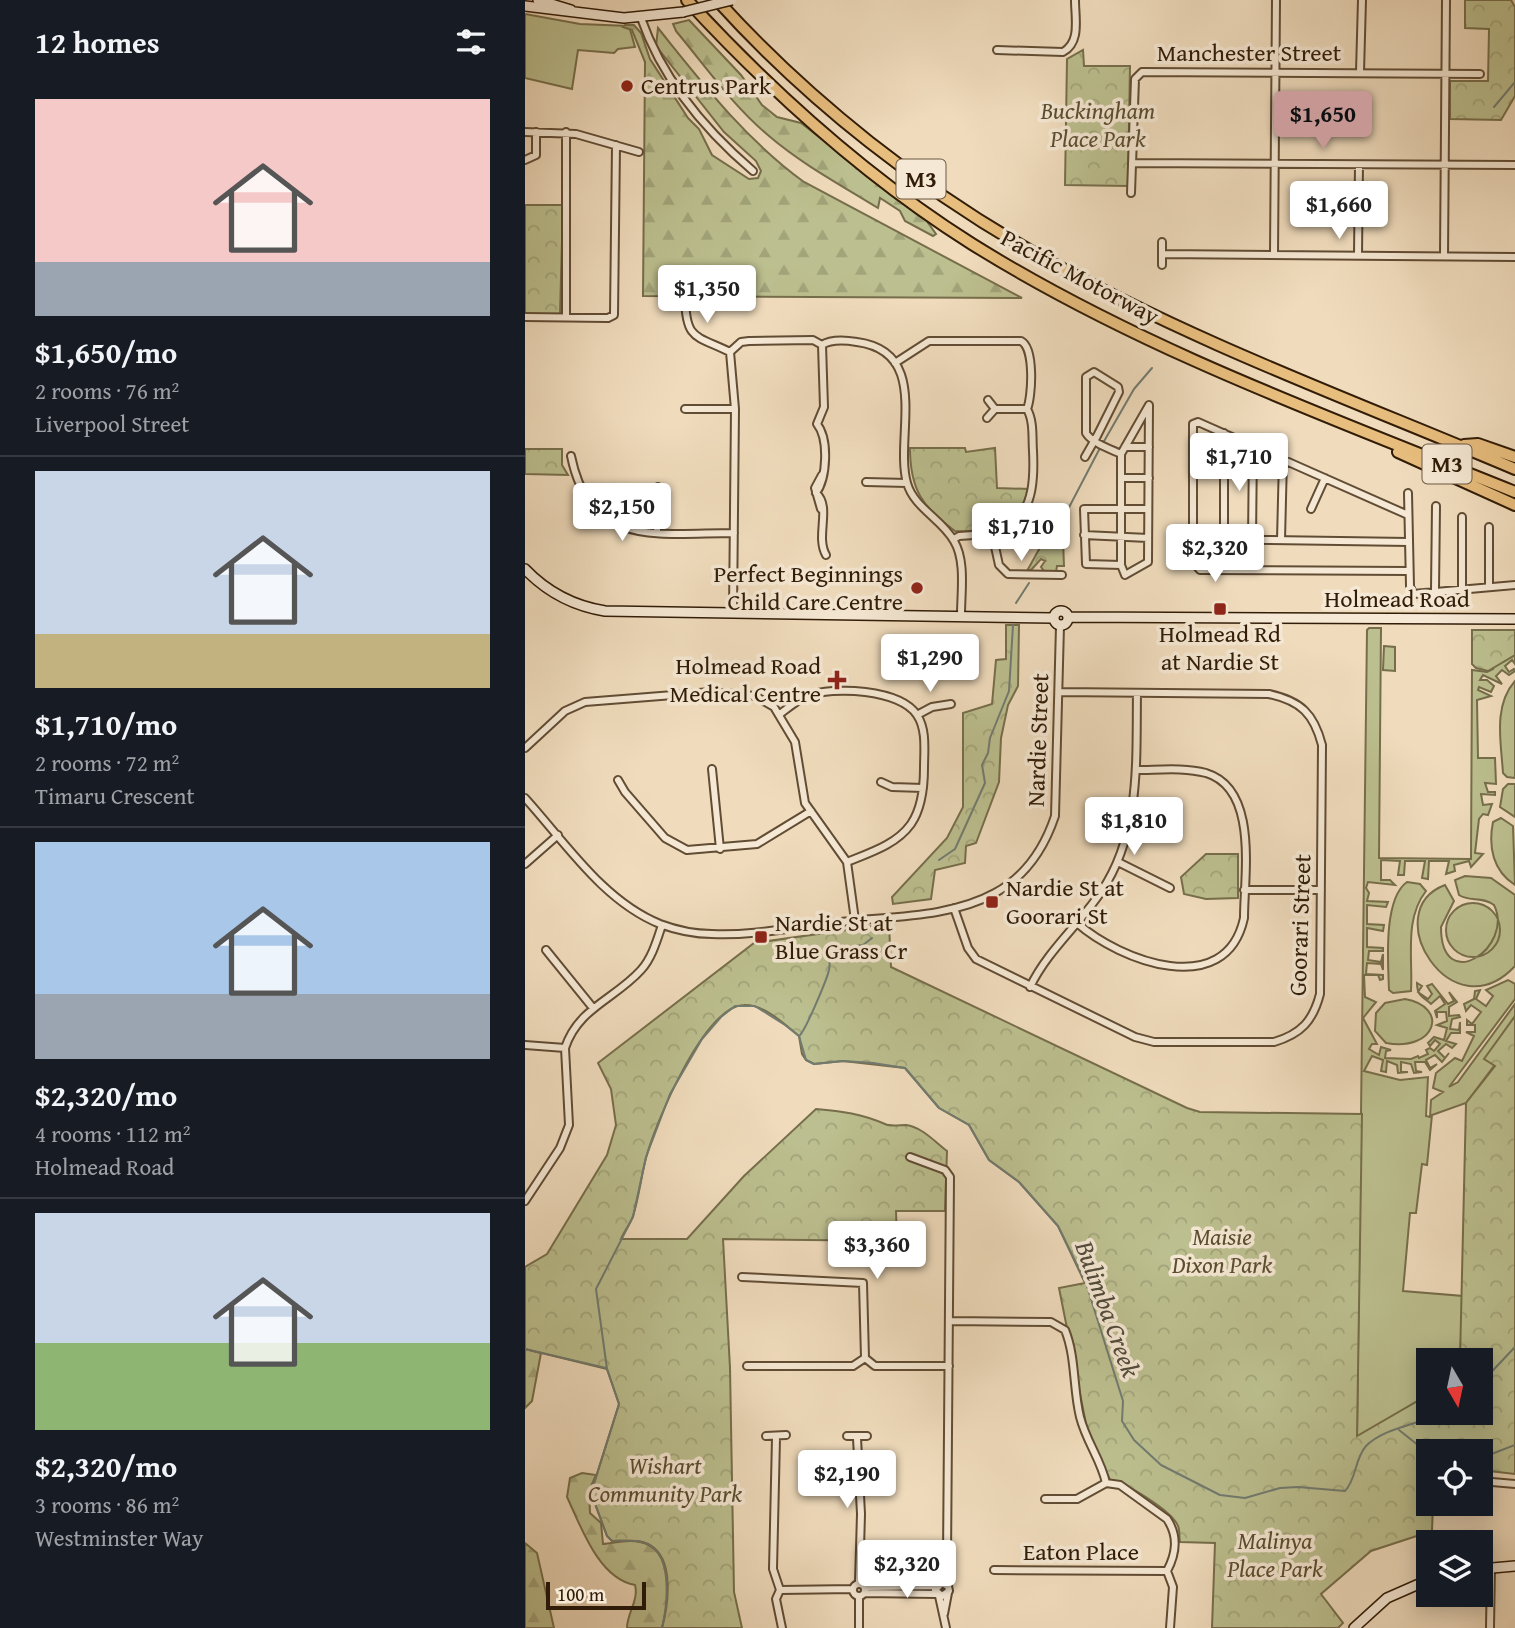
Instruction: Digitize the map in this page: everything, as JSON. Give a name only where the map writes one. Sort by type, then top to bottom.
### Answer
[{"type":"highway","name":"Pacific Motorway","points":[[687,0],[740,58],[842,148],[971,243],[1109,318],[1230,375],[1515,492]]},
{"type":"highway","name":"Pacific Motorway","points":[[717,0],[787,70],[881,150],[947,198],[1042,258],[1156,316],[1515,469]]},
{"type":"highway","points":[[1380,437],[1396,451],[1515,505]]},
{"type":"highway","points":[[1459,445],[1478,444],[1515,457]]},
{"type":"street","points":[[538,0],[580,13]]},
{"type":"street","points":[[525,6],[645,18],[731,0]]},
{"type":"street","points":[[997,50],[1063,52],[1071,47],[1075,39],[1075,0]]},
{"type":"street","points":[[1274,254],[1276,0]]},
{"type":"street","points":[[1360,72],[1361,0]]},
{"type":"street","points":[[1444,256],[1446,0]]},
{"type":"street","points":[[645,18],[666,72],[721,141],[753,171]]},
{"type":"street","name":"Manchester Street","points":[[1131,193],[1137,74],[1480,74]]},
{"type":"street","points":[[525,132],[566,132],[639,152]]},
{"type":"street","points":[[525,160],[536,155],[536,132]]},
{"type":"street","points":[[566,132],[566,317]]},
{"type":"street","points":[[525,317],[608,318],[614,315],[616,145]]},
{"type":"street","points":[[1132,163],[1515,166]]},
{"type":"street","points":[[1358,255],[1359,165]]},
{"type":"street","points":[[1162,242],[1162,265]]},
{"type":"street","points":[[1162,254],[1515,257]]},
{"type":"street","points":[[685,298],[685,322],[689,331],[730,352]]},
{"type":"street","points":[[730,352],[741,342],[813,340],[821,345],[835,342],[864,343],[884,353],[895,363],[905,393],[907,483],[915,498],[954,541],[961,566],[961,615]]},
{"type":"street","points":[[895,363],[929,341],[1021,341],[1030,352],[1027,409],[1031,428],[1033,491],[1027,508],[1014,523],[992,533],[966,536],[954,541]]},
{"type":"street","points":[[821,345],[824,407],[817,424],[824,441],[822,475],[815,484],[822,510],[821,547],[826,555]]},
{"type":"street","points":[[730,352],[735,409],[733,613]]},
{"type":"street","points":[[1085,457],[1100,443],[1119,392],[1118,387],[1094,372],[1086,377],[1086,433],[1100,443],[1121,454]]},
{"type":"street","points":[[988,400],[995,409]]},
{"type":"street","points":[[1149,405],[1147,562],[1144,567],[1125,576],[1121,565],[1121,454],[1149,405]]},
{"type":"street","points":[[685,410],[735,409]]},
{"type":"street","points":[[987,418],[995,409],[1027,409]]},
{"type":"street","points":[[1408,514],[1198,422],[1193,424],[1193,562],[1200,570],[1409,571]]},
{"type":"street","points":[[1224,433],[1224,539]]},
{"type":"street","points":[[1252,540],[1253,446]]},
{"type":"street","points":[[1125,447],[1149,447]]},
{"type":"street","points":[[571,456],[585,498],[605,520],[630,531],[734,533]]},
{"type":"street","points":[[1282,540],[1283,459]]},
{"type":"street","points":[[1121,478],[1149,478]]},
{"type":"street","points":[[1311,509],[1325,478]]},
{"type":"street","points":[[866,482],[907,483]]},
{"type":"street","points":[[657,532],[658,487]]},
{"type":"street","points":[[1408,493],[1409,571],[1413,594],[1515,585]]},
{"type":"street","points":[[1435,591],[1436,506]]},
{"type":"street","points":[[1121,565],[1086,564],[1084,509],[1149,509]]},
{"type":"street","points":[[1462,517],[1462,590]]},
{"type":"street","points":[[1489,527],[1489,586]]},
{"type":"street","points":[[992,533],[999,565],[1008,574],[1062,575]]},
{"type":"street","points":[[1084,535],[1148,538]]},
{"type":"street","points":[[1192,539],[1409,542]]},
{"type":"street","points":[[525,569],[559,596],[594,609],[652,614],[669,611],[1053,618],[1060,626],[1066,623],[1068,617]]},
{"type":"street","name":"Holmead Road","points":[[1053,618],[1061,611],[1068,617],[1515,619]]},
{"type":"street","name":"Nardie Street","points":[[525,798],[613,895],[662,925],[698,933],[726,934],[954,908],[977,901],[1012,882],[1038,855],[1048,837],[1058,797],[1060,626]]},
{"type":"street","points":[[525,748],[565,711],[585,702],[711,692],[741,693],[766,701],[780,714],[795,742],[802,793],[811,811],[847,862],[855,920]]},
{"type":"street","points":[[780,714],[805,697],[820,692],[881,693],[906,704],[917,715],[924,743],[923,788],[911,824],[899,836],[847,862]]},
{"type":"street","name":"Goorari Street","points":[[954,908],[968,948],[976,959],[1135,1037],[1154,1042],[1274,1042],[1290,1037],[1304,1028],[1315,1013],[1320,994],[1322,745],[1317,725],[1306,709],[1289,698],[1269,694],[1059,692]]},
{"type":"street","points":[[1030,987],[1047,955],[1077,923],[1118,862],[1132,809],[1136,770],[1137,693]]},
{"type":"street","points":[[917,715],[932,707],[951,704]]},
{"type":"street","points":[[712,769],[720,849]]},
{"type":"street","points":[[1077,923],[1096,940],[1137,960],[1152,964],[1209,963],[1221,958],[1237,942],[1244,918],[1241,807],[1229,787],[1218,778],[1193,770],[1136,770]]},
{"type":"street","points":[[618,779],[625,792],[665,838],[687,850],[757,844],[811,811]]},
{"type":"street","points":[[881,782],[892,787],[923,788]]},
{"type":"street","points":[[525,864],[558,835]]},
{"type":"street","points":[[1118,862],[1170,888]]},
{"type":"street","points":[[1244,890],[1321,890]]},
{"type":"street","points":[[525,1201],[560,1148],[569,1125],[565,1048],[575,1026],[593,1008],[640,972],[648,961],[662,925]]},
{"type":"street","points":[[546,950],[593,1008]]},
{"type":"street","points":[[525,1045],[565,1048]]},
{"type":"street","points":[[910,1157],[945,1170],[950,1177],[947,1273],[950,1321],[947,1558],[938,1595],[946,1628]]},
{"type":"street","points":[[742,1277],[863,1283],[865,1358],[875,1366],[949,1366]]},
{"type":"street","points":[[950,1321],[1051,1322],[1065,1330],[1079,1413],[1089,1445],[1103,1469],[1106,1483]]},
{"type":"street","points":[[747,1366],[853,1366],[865,1358]]},
{"type":"street","points":[[765,1436],[776,1438],[786,1435]]},
{"type":"street","points":[[847,1436],[867,1436]]},
{"type":"street","points":[[776,1438],[773,1569],[780,1590],[776,1599],[782,1628]]},
{"type":"street","points":[[857,1438],[862,1590],[859,1628]]},
{"type":"street","points":[[1493,1482],[1515,1484]]},
{"type":"street","points":[[1045,1499],[1077,1499],[1106,1483],[1121,1485],[1167,1519],[1172,1527],[1175,1549],[1167,1571],[1173,1587],[1171,1628]]},
{"type":"street","points":[[1493,1567],[1515,1566]]},
{"type":"street","name":"Eaton Place","points":[[994,1570],[1167,1571]]},
{"type":"street","points":[[862,1590],[939,1584],[948,1586],[944,1614]]},
{"type":"street","points":[[1354,1628],[1387,1598],[1416,1585]]},
{"type":"street","points":[[780,1590],[853,1589],[938,1595],[948,1593]]},
{"type":"street","points":[[1488,1607],[1490,1628]]},
{"type":"green space","points":[[1465,0],[1511,0],[1515,7],[1515,96],[1501,120],[1450,119],[1450,81],[1488,81],[1489,29],[1465,28]]},
{"type":"green space","points":[[525,14],[580,24],[629,26],[635,47],[618,49],[614,53],[578,50],[572,89],[525,78]]},
{"type":"green space","points":[[689,20],[741,75],[762,105],[777,117],[801,123],[926,220],[936,234],[933,236],[905,221],[900,211],[880,198],[878,208],[809,165],[769,136],[732,99],[676,31],[673,24]]},
{"type":"green space","points":[[634,25],[641,33],[650,59],[688,118],[699,129],[712,155],[749,179],[758,178],[761,171],[756,161],[724,132],[656,46],[658,28],[708,90],[744,129],[804,182],[1022,298],[643,296],[645,62],[632,30],[623,27]]},
{"type":"green space","name":"Buckingham Place Park","points":[[1083,50],[1084,66],[1130,66],[1128,186],[1065,185],[1067,59]]},
{"type":"green space","points":[[525,205],[563,205],[560,314],[525,314]]},
{"type":"green space","points":[[910,448],[965,448],[966,452],[995,448],[997,488],[1030,489],[1019,510],[1001,524],[980,530],[955,531],[934,514],[920,496],[912,475]]},
{"type":"green space","points":[[525,449],[562,449],[562,465],[568,475],[525,474]]},
{"type":"green space","points":[[1062,514],[1064,566],[1057,566],[1056,572],[1044,571],[1041,567],[1045,561],[1041,559],[1027,571],[1058,515]]},
{"type":"green space","points":[[1006,625],[1019,625],[1018,686],[1008,705],[1001,738],[999,782],[976,843],[966,846],[965,863],[935,870],[931,899],[893,904],[892,897],[947,838],[963,807],[963,713],[992,704],[996,660],[1006,659]]},
{"type":"green space","points":[[1381,628],[1379,858],[1471,859],[1472,670],[1487,672],[1493,669],[1495,664],[1515,655],[1515,664],[1512,660],[1505,666],[1509,672],[1514,669],[1515,671],[1509,675],[1502,670],[1496,676],[1502,684],[1483,675],[1480,680],[1487,680],[1494,686],[1491,692],[1479,687],[1478,690],[1491,696],[1477,700],[1478,758],[1495,758],[1496,784],[1485,783],[1488,792],[1495,792],[1495,795],[1481,794],[1483,805],[1492,804],[1488,815],[1483,814],[1479,819],[1475,853],[1483,854],[1471,867],[1469,861],[1454,865],[1455,871],[1446,874],[1449,861],[1429,861],[1428,879],[1422,878],[1425,861],[1405,861],[1404,875],[1398,875],[1400,861],[1381,860],[1381,880],[1390,880],[1395,885],[1368,882],[1366,888],[1369,893],[1367,901],[1388,902],[1386,907],[1367,905],[1367,924],[1384,925],[1383,931],[1367,928],[1367,947],[1383,948],[1383,951],[1369,951],[1368,960],[1381,962],[1383,954],[1383,970],[1381,964],[1367,963],[1366,974],[1383,975],[1383,979],[1380,980],[1378,975],[1364,975],[1365,997],[1376,1002],[1363,1018],[1377,1044],[1372,1044],[1369,1049],[1379,1055],[1381,1047],[1391,1050],[1386,1051],[1385,1058],[1411,1059],[1428,1054],[1426,1050],[1430,1048],[1434,1051],[1440,1044],[1435,1040],[1430,1046],[1428,1043],[1434,1037],[1444,1040],[1447,1028],[1437,1025],[1447,1021],[1446,1012],[1437,1012],[1437,1018],[1435,1011],[1445,1004],[1440,996],[1431,1004],[1419,993],[1428,999],[1432,994],[1427,986],[1432,984],[1448,1004],[1454,1001],[1449,992],[1457,1002],[1449,1007],[1449,1016],[1460,1017],[1452,1019],[1450,1029],[1459,1030],[1460,1022],[1460,1033],[1451,1033],[1446,1041],[1456,1044],[1452,1048],[1446,1044],[1438,1051],[1445,1058],[1449,1053],[1442,1062],[1435,1055],[1426,1060],[1430,1068],[1437,1064],[1430,1070],[1425,1062],[1415,1062],[1416,1071],[1422,1072],[1414,1073],[1411,1064],[1401,1062],[1401,1072],[1408,1072],[1398,1073],[1397,1065],[1387,1061],[1386,1072],[1381,1071],[1383,1060],[1372,1056],[1364,1071],[1400,1080],[1428,1077],[1426,1116],[1430,1117],[1431,1100],[1443,1092],[1433,1088],[1436,1073],[1455,1058],[1462,1061],[1474,1036],[1466,1032],[1475,1032],[1475,1025],[1467,1025],[1467,1020],[1472,1024],[1481,1012],[1471,1005],[1466,1011],[1464,1004],[1474,999],[1475,991],[1480,990],[1476,999],[1486,1006],[1493,996],[1486,990],[1508,980],[1515,984],[1515,999],[1449,1087],[1458,1082],[1515,1004],[1515,1038],[1466,1103],[1432,1115],[1427,1165],[1422,1164],[1416,1213],[1410,1213],[1403,1291],[1463,1296],[1461,1348],[1416,1348],[1416,1402],[1357,1437],[1367,630]]},
{"type":"green space","points":[[1472,630],[1515,630],[1515,655],[1488,671],[1476,668],[1472,664]]},
{"type":"green space","points":[[1384,646],[1395,647],[1395,671],[1383,670]]},
{"type":"green space","points":[[1515,681],[1515,778],[1507,777],[1503,773],[1500,725],[1504,702]]},
{"type":"green space","points":[[1508,784],[1515,784],[1515,817],[1500,807],[1503,789]]},
{"type":"green space","points":[[1501,818],[1513,826],[1515,885],[1497,866],[1492,849],[1493,822]]},
{"type":"green space","points":[[1206,854],[1238,854],[1238,898],[1206,899],[1184,894],[1181,877]]},
{"type":"green space","points":[[1465,876],[1491,878],[1515,895],[1515,966],[1491,983],[1468,986],[1447,977],[1430,961],[1420,940],[1418,918],[1426,899],[1445,885],[1454,901],[1441,927],[1444,948],[1452,959],[1463,962],[1475,958],[1486,949],[1495,936],[1498,921],[1494,905],[1459,895],[1455,880]]},
{"type":"green space","points":[[1407,882],[1420,884],[1426,891],[1419,902],[1412,926],[1411,991],[1393,993],[1389,990],[1390,917],[1399,890]]},
{"type":"green space","points":[[1473,903],[1492,911],[1500,930],[1492,949],[1473,957],[1454,949],[1446,930],[1454,911]]},
{"type":"green space","points":[[889,924],[891,967],[1187,1108],[1200,1112],[1362,1114],[1357,1436],[1416,1402],[1416,1425],[1493,1425],[1493,1348],[1460,1348],[1466,1103],[1495,1066],[1484,1059],[1515,1016],[1515,1474],[1493,1471],[1493,1439],[1416,1439],[1416,1516],[1433,1516],[1432,1530],[1416,1530],[1416,1536],[1371,1551],[1321,1594],[1343,1623],[1338,1628],[1212,1628],[1215,1543],[1180,1542],[1178,1526],[1158,1505],[1137,1491],[1110,1480],[1087,1429],[1059,1288],[1085,1283],[1058,1226],[1019,1182],[989,1160],[969,1125],[939,1108],[905,1068],[843,1061],[814,1064],[802,1054],[799,1036],[766,1011],[744,1005],[729,1010],[713,1025],[683,1069],[659,1120],[646,1158],[633,1216],[621,1239],[687,1239],[744,1176],[816,1109],[852,1114],[890,1125],[912,1126],[928,1135],[947,1151],[945,1211],[896,1211],[897,1241],[723,1239],[730,1368],[734,1592],[742,1628],[662,1628],[668,1584],[663,1561],[658,1552],[646,1543],[612,1541],[607,1536],[591,1493],[619,1404],[607,1369],[525,1349],[525,1267],[547,1254],[607,1155],[616,1125],[611,1089],[598,1063],[754,943]]},
{"type":"green space","points":[[1405,999],[1428,1011],[1432,1019],[1431,1027],[1426,1035],[1416,1041],[1403,1044],[1386,1043],[1375,1031],[1376,1013],[1385,1003]]},
{"type":"green space","points":[[525,1349],[541,1353],[532,1401],[525,1408]]},
{"type":"green space","points":[[582,1473],[596,1475],[589,1491],[590,1513],[601,1523],[603,1544],[640,1542],[659,1555],[667,1578],[662,1628],[627,1628],[635,1585],[622,1581],[601,1562],[585,1536],[567,1497],[570,1478]]},
{"type":"green space","points":[[525,1543],[537,1553],[554,1628],[525,1628]]},
{"type":"waterway","points":[[1494,107],[1515,82]]},
{"type":"waterway","points":[[1103,443],[1134,389],[1152,368]]},
{"type":"waterway","points":[[1053,538],[1100,448]]},
{"type":"waterway","points":[[1016,603],[1029,583]]},
{"type":"waterway","points":[[939,860],[955,849],[985,783],[982,765],[1009,691],[1013,625]]},
{"type":"waterway","points":[[799,1036],[811,1016],[824,984],[834,949],[863,945],[872,938]]},
{"type":"waterway","name":"Bulimba Creek","points":[[662,1628],[667,1584],[662,1561],[657,1552],[646,1543],[612,1541],[607,1536],[591,1493],[619,1404],[607,1369],[596,1289],[633,1217],[646,1157],[670,1094],[702,1039],[721,1017],[735,1006],[755,1006],[785,1025],[799,1036],[806,1060],[814,1064],[843,1061],[905,1068],[939,1108],[969,1125],[989,1160],[1019,1182],[1058,1226],[1086,1283],[1123,1401],[1122,1421],[1134,1440],[1161,1465],[1220,1495],[1245,1498],[1280,1488],[1298,1487],[1345,1491],[1366,1446],[1383,1434],[1416,1422]]},
{"type":"waterway","name":"Bulimba Creek","points":[[1493,1370],[1515,1347]]},
{"type":"waterway","name":"Bulimba Creek","points":[[525,1349],[606,1368]]},
{"type":"waterway","points":[[1399,1430],[1416,1443]]},
{"type":"waterway","points":[[1493,1453],[1515,1445]]},
{"type":"place","name":"Centrus Park","points":[[627,86]]},
{"type":"place","name":"Perfect Beginnings Child Care Centre","points":[[917,588]]},
{"type":"place","name":"Holmead Rd at Nardie St","points":[[1220,609]]},
{"type":"place","name":"Holmead Road Medical Centre","points":[[837,680]]},
{"type":"place","name":"Nardie St at Goorari St","points":[[992,902]]},
{"type":"place","name":"Nardie St at Blue Grass Cr","points":[[761,937]]},
{"type":"park label","name":"Maisie Dixon Park","points":[[1222,1251]]},
{"type":"park label","name":"Wishart Community Park","points":[[665,1480]]},
{"type":"park label","name":"Malinya Place Park","points":[[1275,1555]]}]
